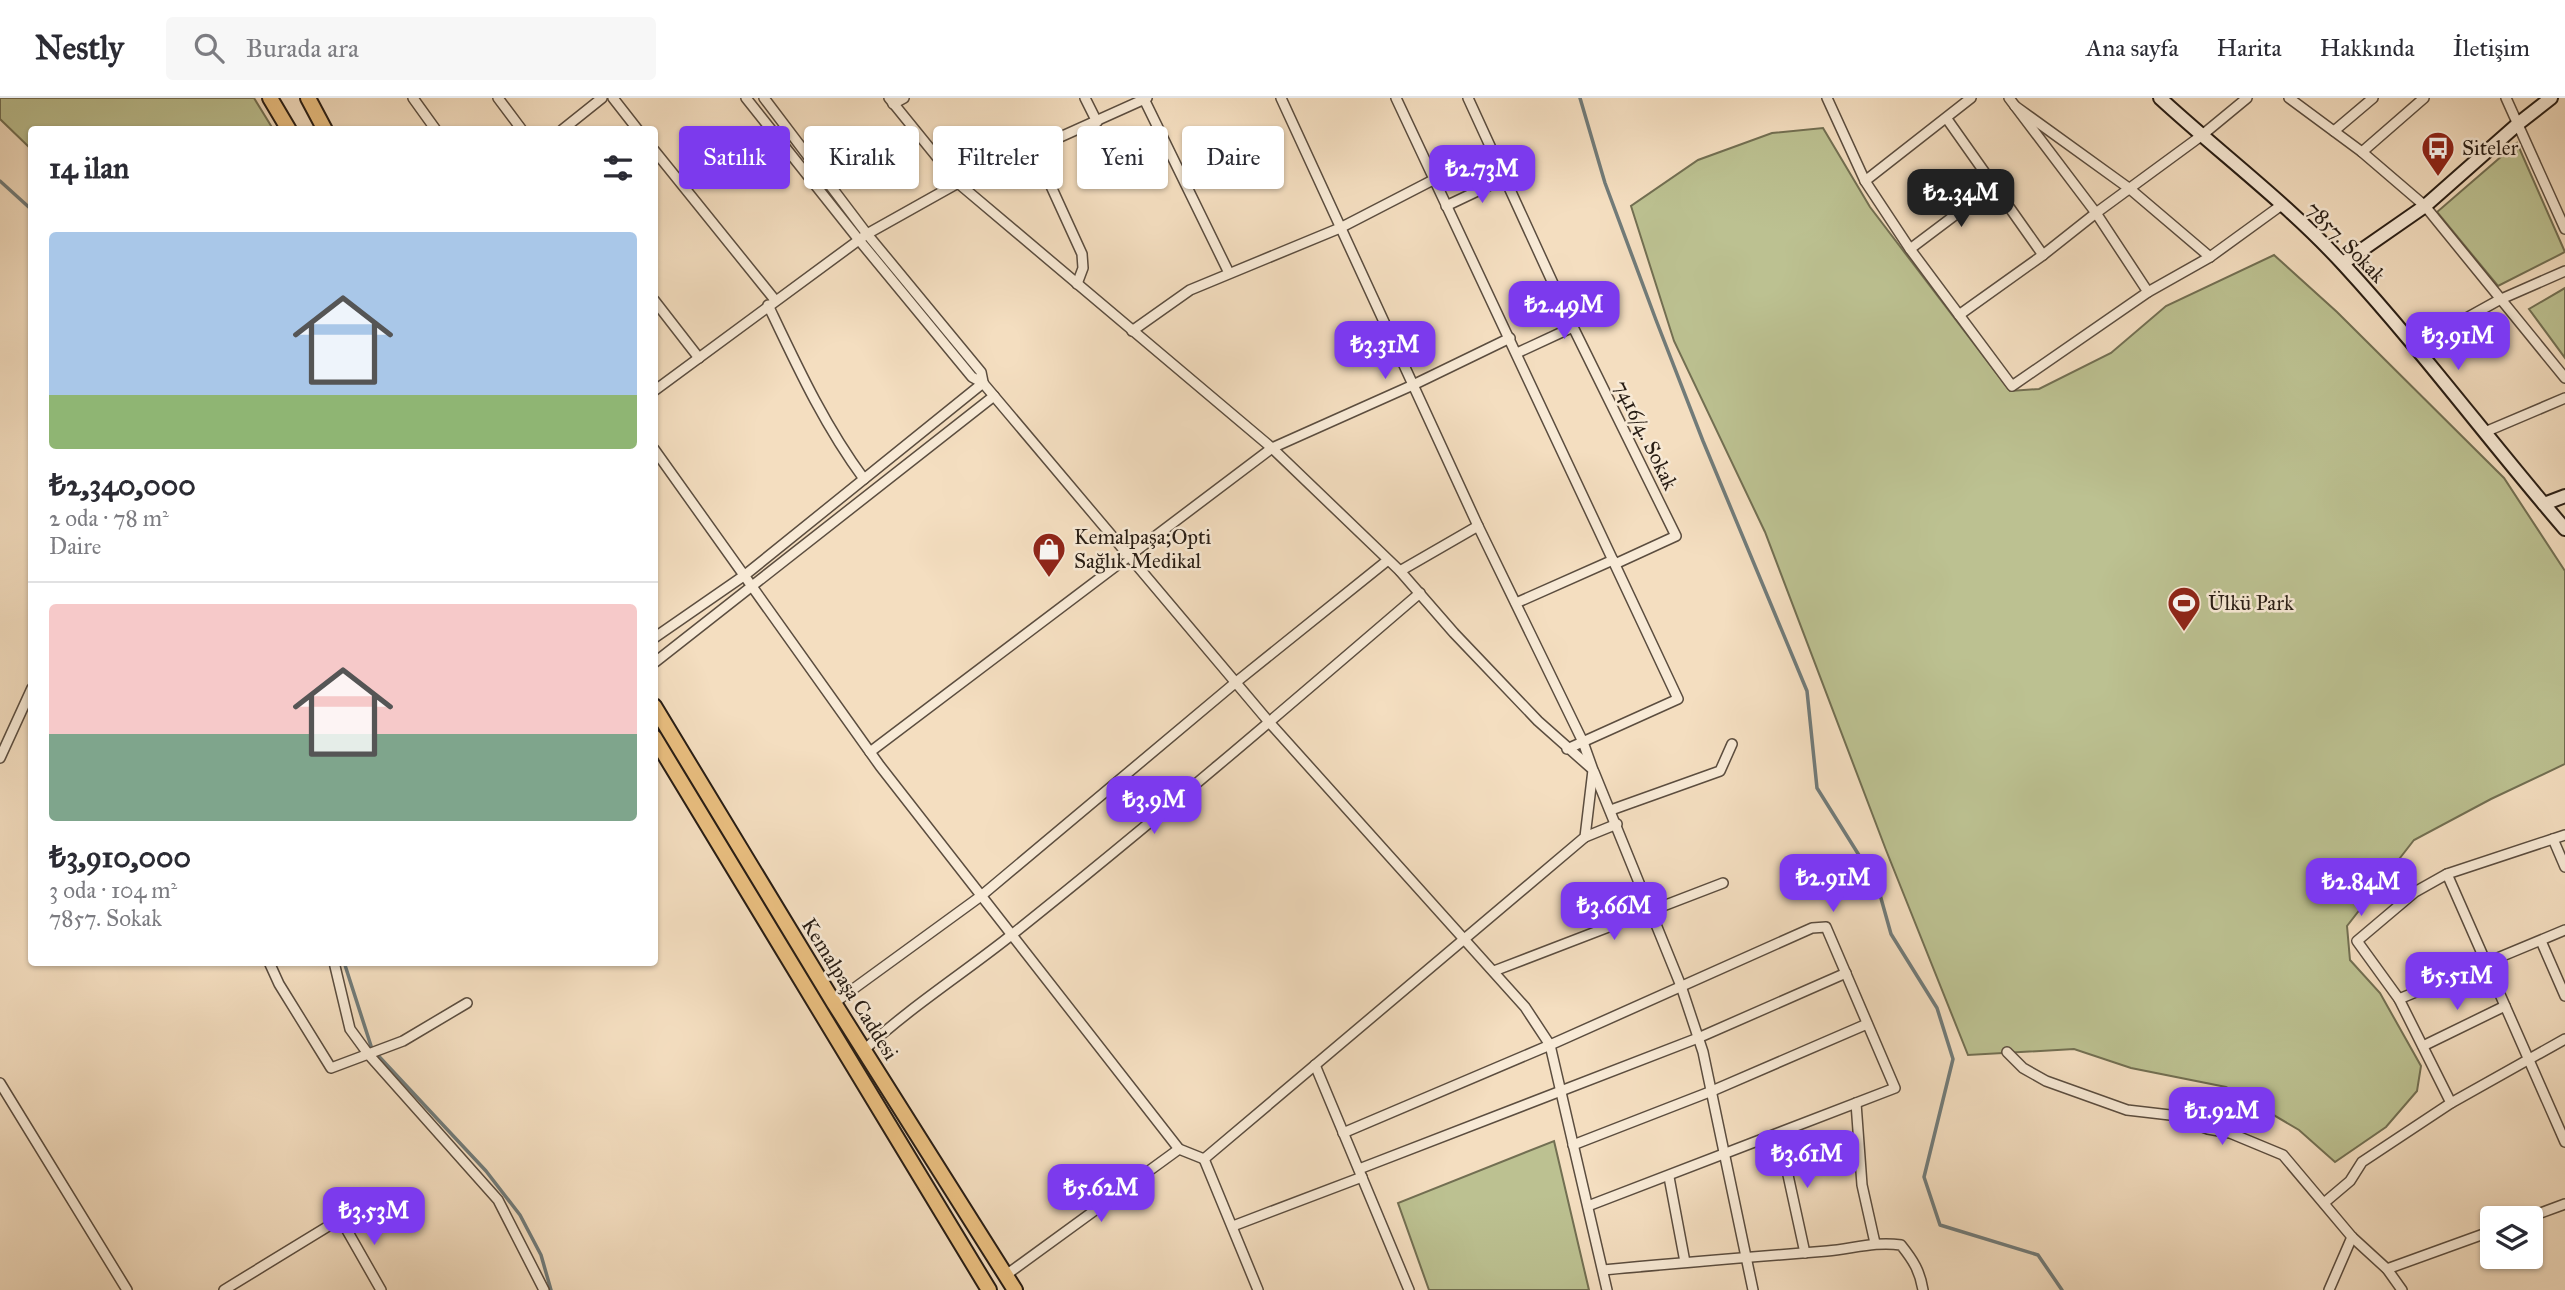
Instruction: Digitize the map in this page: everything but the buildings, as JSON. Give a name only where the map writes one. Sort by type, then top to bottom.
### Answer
[{"type":"main road","points":[[270,98],[287,126]]},
{"type":"main road","points":[[308,98],[323,126]]},
{"type":"main road","name":"Kemalpaşa Caddesi","points":[[658,713],[863,1051],[1015,1290]]},
{"type":"main road","name":"Kemalpaşa Caddesi","points":[[658,744],[989,1290]]},
{"type":"street","points":[[413,98],[433,126]]},
{"type":"street","points":[[498,98],[519,126]]},
{"type":"street","points":[[567,126],[602,98]]},
{"type":"street","points":[[613,98],[635,126]]},
{"type":"street","points":[[746,98],[863,237],[972,377],[983,383],[1269,722],[1525,1007],[1550,1045],[1608,1290]]},
{"type":"street","points":[[764,98],[863,237]]},
{"type":"street","points":[[904,98],[891,101],[933,152]]},
{"type":"street","points":[[1085,98],[1097,122]]},
{"type":"street","points":[[1281,98],[1478,526],[1583,742],[1681,986],[1712,1091],[1753,1290]]},
{"type":"street","points":[[1396,98],[1678,699],[1567,749]]},
{"type":"street","name":"7416/4. Sokak","points":[[1468,98],[1573,327],[1676,536],[1614,562]]},
{"type":"street","points":[[1827,98],[1865,181],[1910,249],[2012,386],[2148,292],[2210,257],[2283,204]]},
{"type":"street","points":[[1865,181],[1947,119],[1970,98]]},
{"type":"street","name":"7857. Sokak","points":[[2160,98],[2283,204],[2343,263],[2416,346],[2565,529]]},
{"type":"street","points":[[1959,315],[2201,136],[2247,98]]},
{"type":"street","points":[[2290,98],[2362,152],[2426,206],[2499,300],[2565,378]]},
{"type":"street","points":[[2334,131],[2373,98]]},
{"type":"street","points":[[2362,152],[2424,98]]},
{"type":"street","points":[[2507,98],[2565,229]]},
{"type":"street","points":[[2343,263],[2426,206],[2551,98]]},
{"type":"street","points":[[1063,137],[1145,99],[1229,274]]},
{"type":"street","points":[[2012,102],[2130,189],[2210,257]]},
{"type":"street","points":[[2012,102],[2096,213],[2148,292]]},
{"type":"street","points":[[1947,119],[2043,255]]},
{"type":"street","points":[[658,155],[771,303],[816,405],[841,449],[864,480]]},
{"type":"street","points":[[1446,206],[1505,178]]},
{"type":"street","points":[[1132,331],[1190,290],[1340,228],[1433,180]]},
{"type":"street","points":[[1910,249],[1995,185]]},
{"type":"street","points":[[658,388],[863,237],[947,189]]},
{"type":"street","points":[[965,189],[1272,448],[1400,571],[1454,634],[1567,749],[1593,769]]},
{"type":"street","points":[[1052,189],[1082,254],[1083,268],[1077,284]]},
{"type":"street","points":[[2416,346],[2499,300],[2565,271]]},
{"type":"street","points":[[658,305],[699,358]]},
{"type":"street","points":[[1517,353],[1573,327]]},
{"type":"street","points":[[870,752],[1127,555],[1272,448],[1510,338]]},
{"type":"street","points":[[658,635],[745,575],[983,383]]},
{"type":"street","points":[[658,660],[994,396]]},
{"type":"street","points":[[2485,432],[2565,398]]},
{"type":"street","points":[[658,455],[870,752],[981,896],[1178,1149],[1204,1158],[1258,1290]]},
{"type":"street","points":[[2543,504],[2565,496]]},
{"type":"street","points":[[1400,571],[1478,526]]},
{"type":"street","points":[[834,1003],[981,896],[1388,560]]},
{"type":"street","points":[[1516,603],[1614,562]]},
{"type":"street","points":[[863,1051],[892,1024],[1012,935],[1420,593]]},
{"type":"street","points":[[0,758],[28,697]]},
{"type":"street","points":[[1611,810],[1720,771],[1732,744]]},
{"type":"street","points":[[1585,837],[1593,769]]},
{"type":"street","points":[[1204,1158],[1585,837],[1616,824]]},
{"type":"street","points":[[2451,1102],[2399,999],[2357,941],[2415,892],[2447,874],[2565,835]]},
{"type":"street","points":[[2553,839],[2565,867]]},
{"type":"street","points":[[2447,874],[2565,1142]]},
{"type":"street","points":[[1494,971],[1723,883]]},
{"type":"street","points":[[1343,1133],[1550,1045],[1812,928],[1826,927],[1895,1088],[1588,1206]]},
{"type":"street","points":[[2399,999],[2565,930]]},
{"type":"street","points":[[2541,941],[2565,996]]},
{"type":"street","points":[[271,966],[279,984],[331,1068],[403,1041],[467,1003]]},
{"type":"street","points":[[335,966],[350,1029],[374,1053],[498,1200],[544,1290]]},
{"type":"street","points":[[1233,1226],[1698,1038],[1846,974]]},
{"type":"street","points":[[2423,1046],[2505,1006]]},
{"type":"street","points":[[1573,1146],[1712,1091],[1867,1024]]},
{"type":"street","points":[[2324,1203],[2350,1181],[2362,1162],[2451,1102],[2565,1039]]},
{"type":"street","points":[[2007,1052],[2024,1068],[2046,1081],[2127,1110],[2170,1115],[2208,1129],[2230,1133],[2283,1154],[2352,1237],[2388,1269],[2402,1290]]},
{"type":"street","points":[[1315,1065],[1409,1290]]},
{"type":"street","points":[[0,1083],[127,1290]]},
{"type":"street","points":[[1856,1103],[1862,1185],[1875,1243]]},
{"type":"street","points":[[1779,1134],[1805,1253]]},
{"type":"street","points":[[1006,1275],[1178,1149]]},
{"type":"street","points":[[1669,1177],[1685,1262]]},
{"type":"street","points":[[224,1290],[376,1197]]},
{"type":"street","points":[[2543,1212],[2565,1204]]},
{"type":"street","points":[[340,1218],[382,1290]]},
{"type":"street","points":[[2388,1269],[2480,1235]]},
{"type":"street","points":[[2329,1290],[2352,1237]]},
{"type":"street","points":[[1603,1270],[1745,1256],[1830,1251],[1875,1243],[1901,1245],[1920,1274],[1923,1290]]},
{"type":"green space","points":[[0,98],[254,98],[271,126],[28,126],[28,146],[0,119]]},
{"type":"green space","name":"Ülkü Park","points":[[1823,128],[1870,207],[2010,391],[2039,389],[2111,353],[2166,306],[2274,255],[2337,312],[2504,478],[2565,571],[2565,764],[2414,840],[2347,926],[2350,960],[2380,993],[2421,1066],[2417,1091],[2386,1127],[2335,1162],[2299,1130],[2226,1087],[2131,1068],[2074,1049],[1968,1055],[1886,850],[1765,532],[1674,341],[1631,206],[1698,160],[1772,133]]},
{"type":"green space","points":[[2517,143],[2565,252],[2498,286],[2437,212]]},
{"type":"green space","points":[[2565,288],[2565,358],[2529,309]]},
{"type":"green space","points":[[1554,1141],[1589,1290],[1429,1290],[1398,1203]]},
{"type":"waterway","points":[[1580,98],[1605,183],[1656,320],[1807,691],[1817,788],[1877,884],[1891,934],[1937,1008],[1953,1059],[1924,1177],[1940,1225],[2038,1255],[2062,1290]]},
{"type":"waterway","points":[[0,181],[28,206]]},
{"type":"waterway","points":[[345,966],[372,1049],[486,1171],[520,1215],[541,1255],[551,1290]]},
{"type":"place","name":"Siteler","points":[[2438,178]]},
{"type":"place","name":"Kemalpaşa;Opti Sağlık Medikal","points":[[1049,579]]},
{"type":"place","name":"Ülkü Park","points":[[2184,633]]}]
